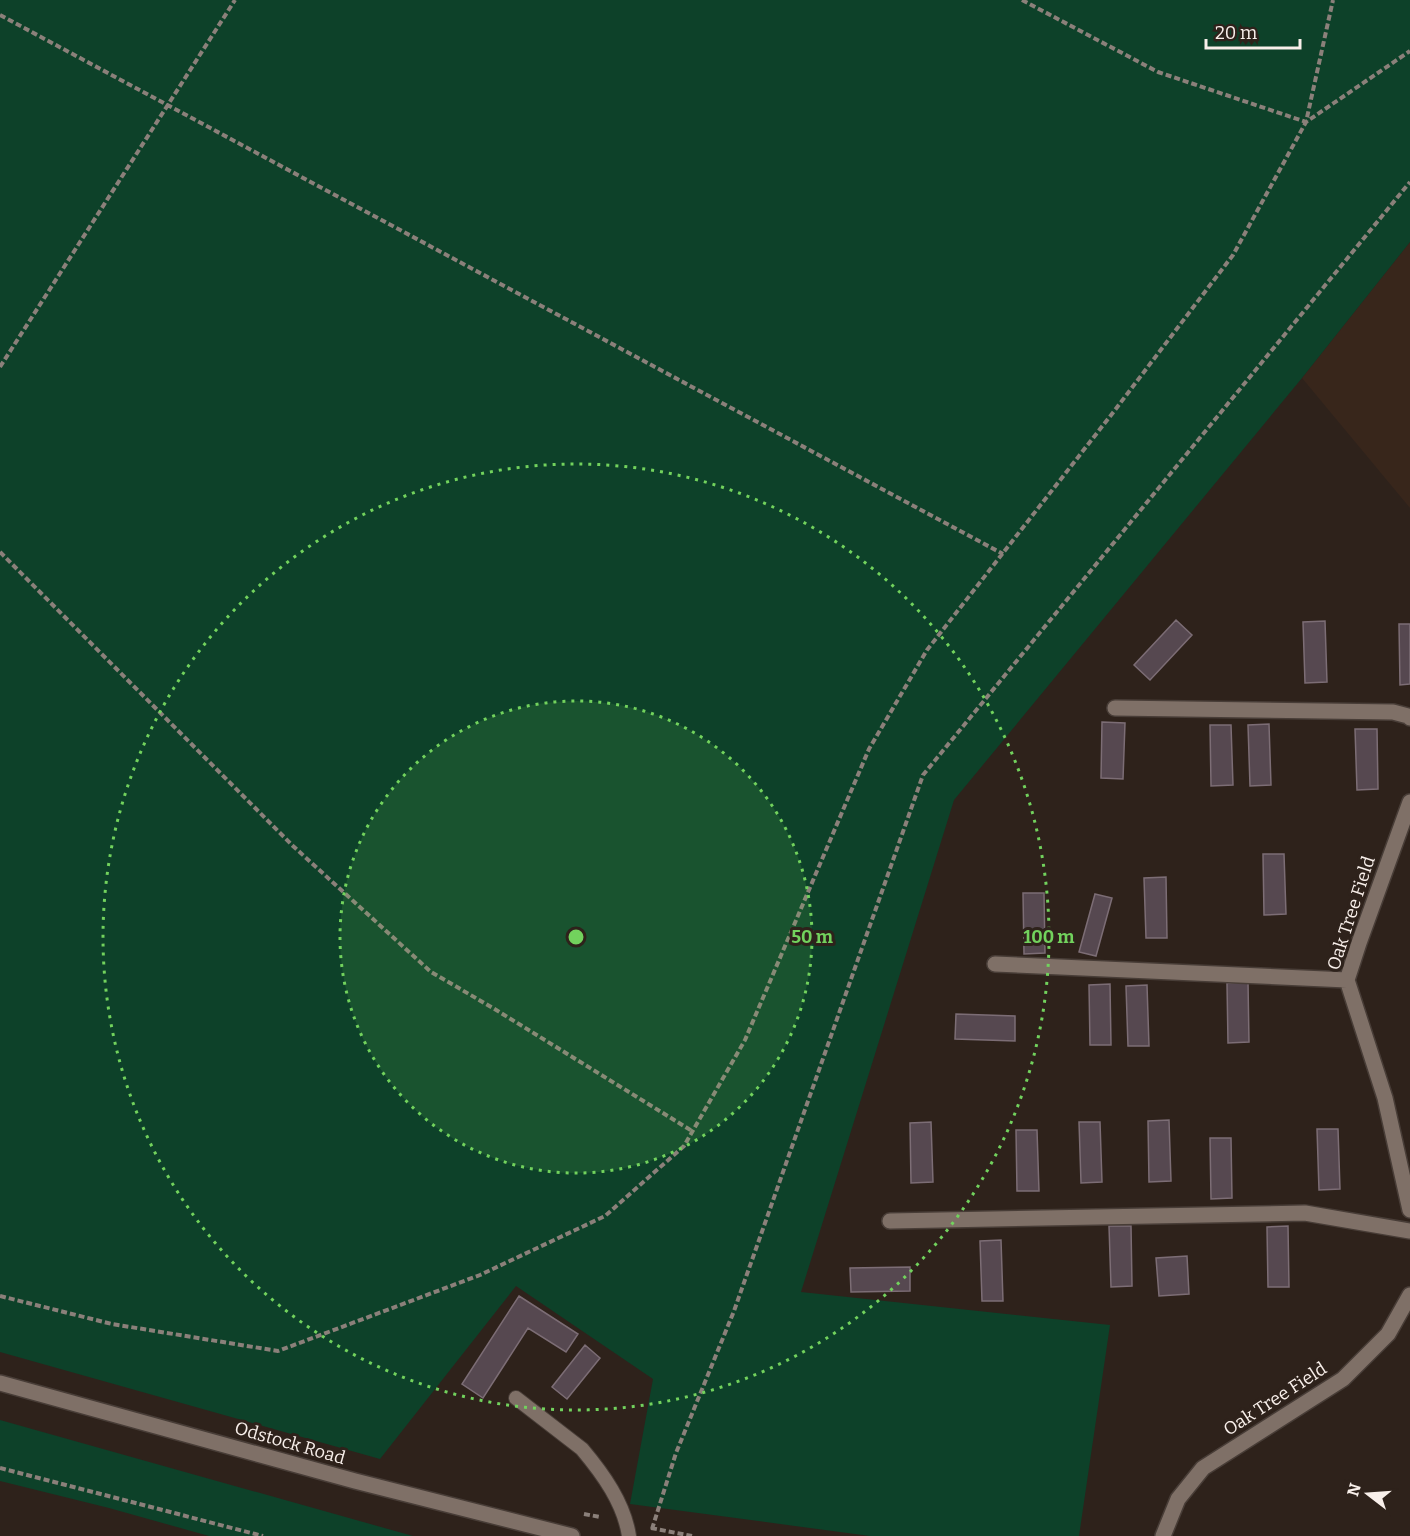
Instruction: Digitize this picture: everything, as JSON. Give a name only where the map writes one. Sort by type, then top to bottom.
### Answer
[{"type":"street","points":[[1115,708],[1393,712],[1410,718]]},
{"type":"street","name":"Oak Tree Field","points":[[1410,802],[1347,980],[1385,1098],[1410,1210]]},
{"type":"street","points":[[995,964],[1347,980]]},
{"type":"street","points":[[890,1221],[1305,1213],[1410,1231]]},
{"type":"street","name":"Oak Tree Field","points":[[1163,1536],[1178,1499],[1203,1468],[1343,1379],[1388,1334],[1410,1295]]},
{"type":"street","name":"Odstock Road","points":[[0,1383],[512,1523],[572,1536]]},
{"type":"lane","points":[[516,1398],[582,1449],[602,1474],[622,1509],[629,1536]]},
{"type":"path","points":[[0,367],[235,0]]},
{"type":"path","points":[[1022,0],[1158,72],[1306,122]]},
{"type":"path","points":[[0,1296],[112,1324],[279,1351],[480,1275],[605,1216],[684,1146],[745,1040],[869,749],[927,650],[1233,255],[1306,122],[1333,0]]},
{"type":"path","points":[[0,15],[1002,554]]},
{"type":"path","points":[[1306,122],[1410,51]]},
{"type":"path","points":[[651,1536],[676,1453],[734,1311],[923,776],[1410,182]]},
{"type":"path","points":[[0,552],[293,846],[431,972],[693,1131]]},
{"type":"path","points":[[0,1468],[263,1536]]},
{"type":"shaded area","points":[[1410,242],[1410,508],[1302,378]]},
{"type":"green space","points":[[0,0],[1410,0],[1410,242],[1302,378],[954,800],[801,1292],[1110,1325],[1079,1536],[870,1536],[630,1504],[653,1379],[516,1286],[380,1459],[0,1352]]},
{"type":"green space","points":[[0,1420],[413,1536],[209,1536],[0,1481]]},
{"type":"building","points":[[1176,620],[1192,635],[1150,680],[1134,665]]},
{"type":"building","points":[[1325,621],[1327,682],[1305,683],[1303,622]]},
{"type":"building","points":[[1399,624],[1410,624],[1410,684],[1400,685]]},
{"type":"building","points":[[1102,722],[1125,723],[1123,779],[1101,778]]},
{"type":"building","points":[[1269,724],[1271,785],[1250,786],[1248,725]]},
{"type":"building","points":[[1210,725],[1231,725],[1233,785],[1211,786]]},
{"type":"building","points":[[1355,729],[1377,729],[1378,789],[1357,790]]},
{"type":"building","points":[[1263,854],[1284,854],[1286,914],[1264,915]]},
{"type":"building","points":[[1166,877],[1167,938],[1146,938],[1144,878]]},
{"type":"building","points":[[1023,893],[1044,893],[1045,953],[1024,954]]},
{"type":"building","points":[[1095,894],[1112,898],[1096,956],[1079,952]]},
{"type":"building","points":[[1248,982],[1249,1042],[1228,1043],[1227,983]]},
{"type":"building","points":[[1110,984],[1111,1045],[1090,1045],[1089,985]]},
{"type":"building","points":[[1147,985],[1149,1046],[1128,1046],[1126,986]]},
{"type":"building","points":[[956,1014],[1015,1016],[1015,1041],[955,1039]]},
{"type":"building","points":[[1169,1120],[1171,1181],[1149,1182],[1148,1121]]},
{"type":"building","points":[[931,1122],[933,1182],[911,1183],[910,1123]]},
{"type":"building","points":[[1079,1122],[1100,1122],[1102,1182],[1081,1183]]},
{"type":"building","points":[[1317,1129],[1338,1129],[1340,1189],[1319,1190]]},
{"type":"building","points":[[1016,1130],[1037,1130],[1039,1191],[1017,1191]]},
{"type":"building","points":[[1210,1138],[1231,1138],[1232,1198],[1211,1199]]},
{"type":"building","points":[[1109,1226],[1131,1226],[1132,1286],[1111,1287]]},
{"type":"building","points":[[1288,1226],[1289,1287],[1268,1287],[1267,1227]]},
{"type":"building","points":[[1001,1240],[1003,1301],[982,1301],[980,1241]]},
{"type":"building","points":[[1187,1256],[1189,1294],[1159,1296],[1156,1258]]},
{"type":"building","points":[[910,1267],[910,1291],[851,1292],[850,1268]]},
{"type":"building","points":[[519,1296],[578,1334],[566,1352],[528,1328],[483,1398],[462,1384]]},
{"type":"building","points":[[585,1345],[600,1358],[567,1399],[552,1387]]}]
